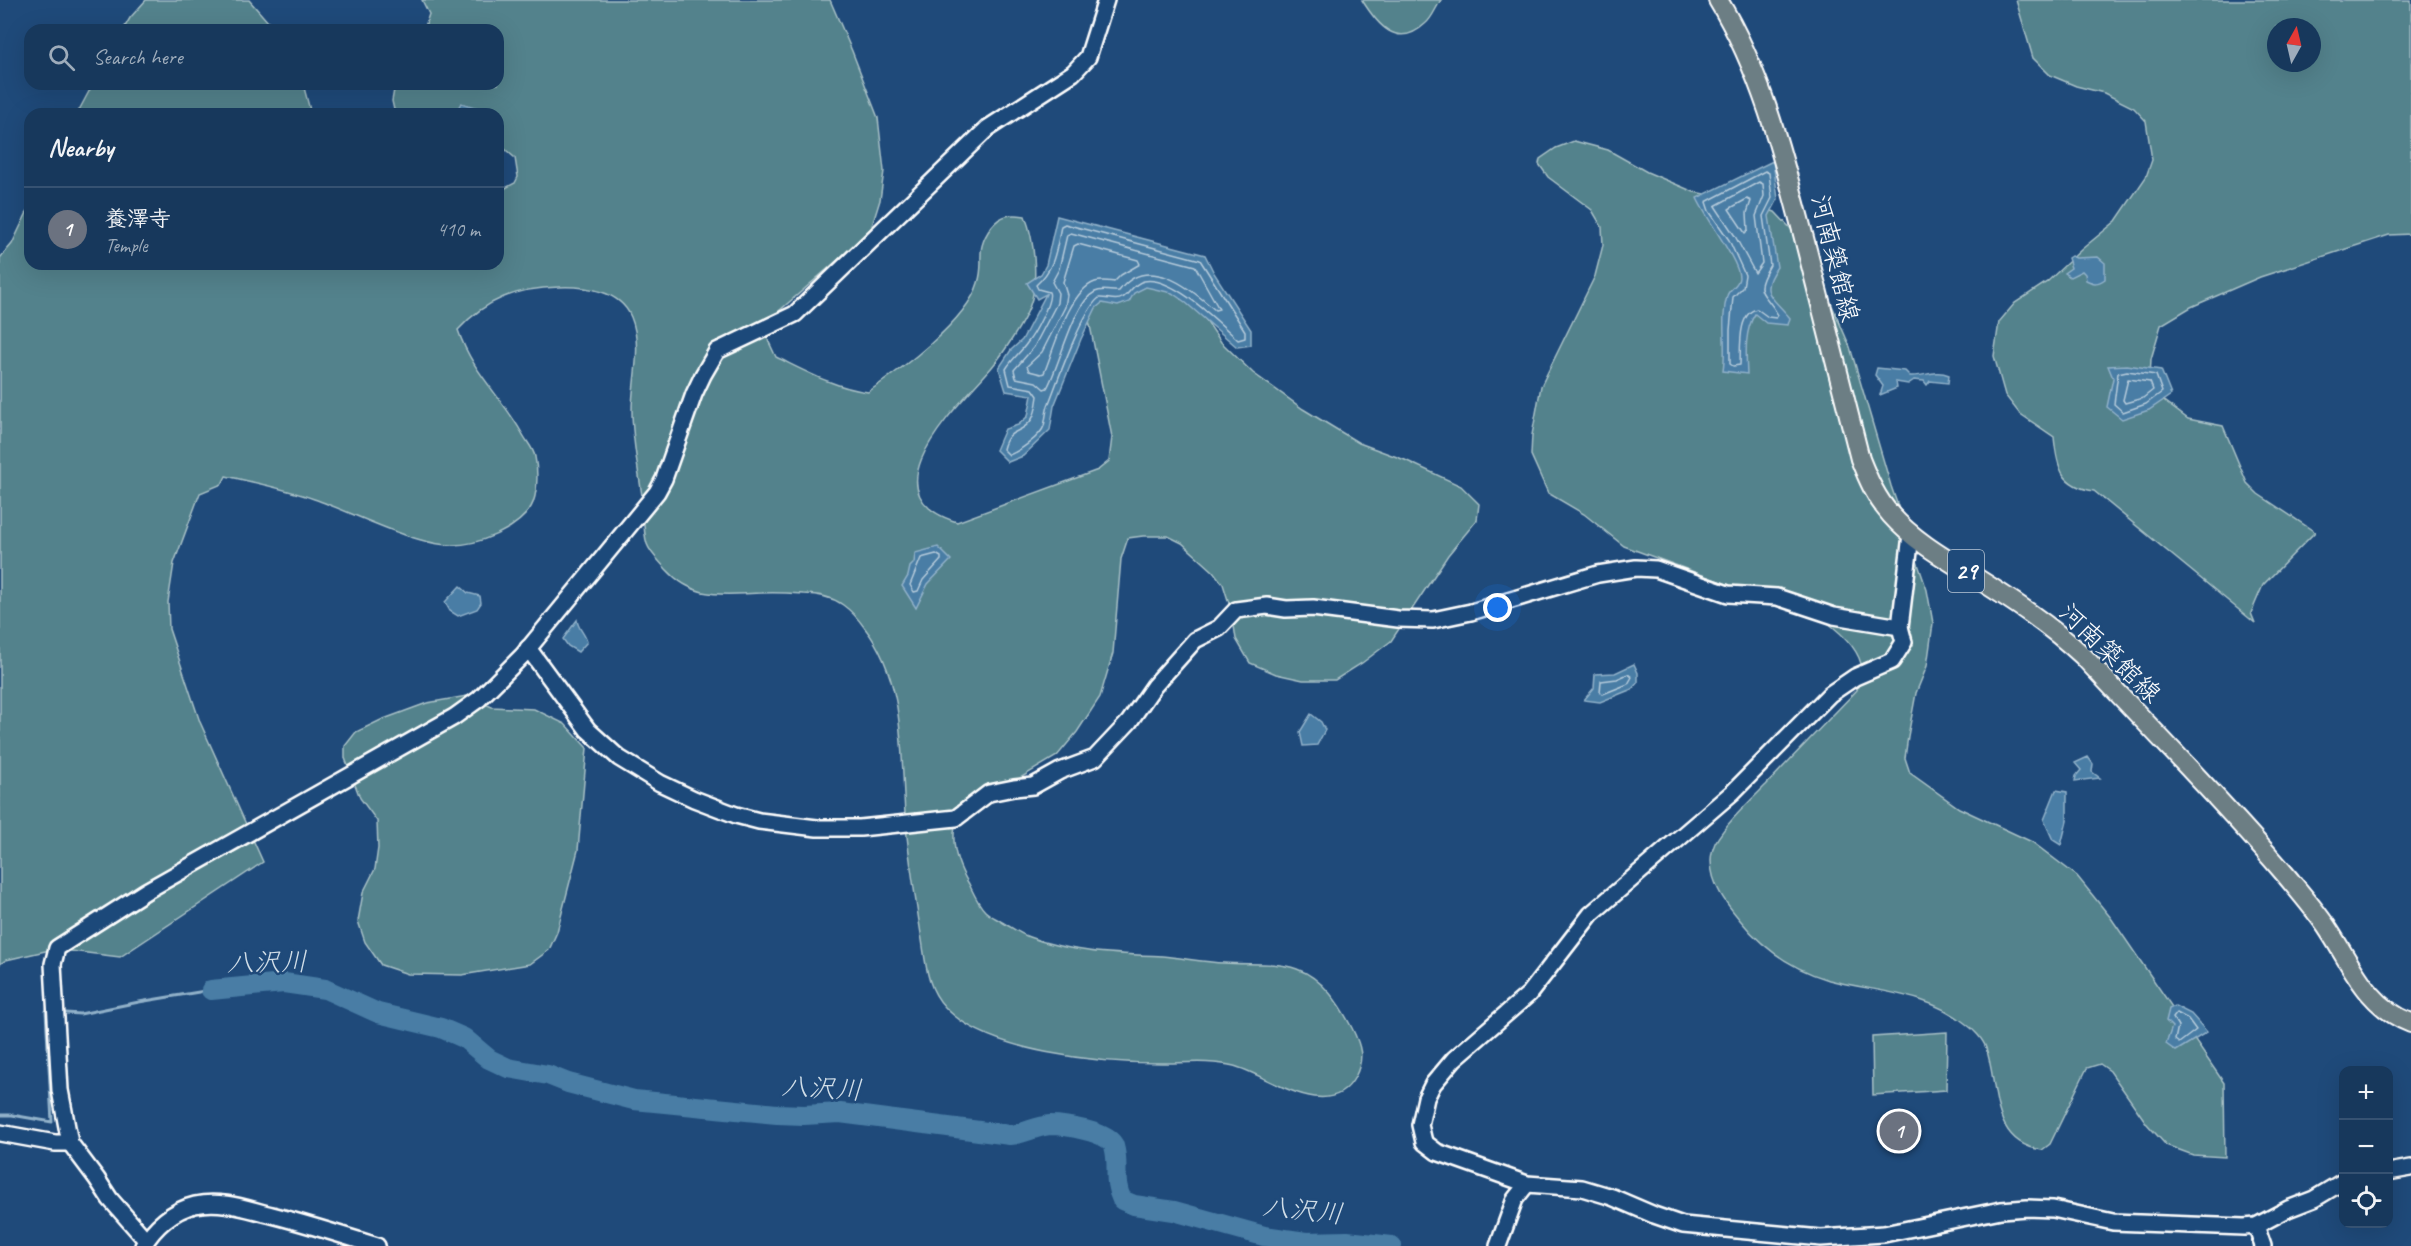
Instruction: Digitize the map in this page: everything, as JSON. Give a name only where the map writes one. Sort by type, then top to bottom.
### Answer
[{"type":"main road","name":"河南築館線","points":[[1718,0],[1736,30],[1753,68],[1787,174],[1860,459],[1872,489],[1890,514],[1911,535],[2028,611],[2083,656],[2282,871],[2316,913],[2379,1005],[2398,1018],[2411,1023]]},
{"type":"street","points":[[377,1246],[296,1221],[236,1206],[212,1203],[196,1205],[177,1212],[157,1226],[144,1243],[70,1143],[60,1090],[53,964],[57,948],[146,891],[454,717],[479,699],[501,679],[528,648],[657,492],[664,479],[694,394],[717,351],[795,314],[988,128],[1073,73],[1088,57],[1106,0]]},
{"type":"street","points":[[1911,535],[1900,627],[1904,642],[1892,661],[1855,677],[1830,694],[1733,792],[1591,914],[1529,994],[1454,1059],[1433,1084],[1426,1098],[1420,1125],[1424,1142],[1437,1152],[1527,1184],[1581,1188],[1612,1197],[1683,1225],[1821,1238],[1884,1240],[2001,1210],[2027,1208],[2053,1209],[2114,1222],[2256,1226],[2288,1209],[2314,1199],[2339,1183]]},
{"type":"street","points":[[528,648],[588,730],[619,758],[660,783],[694,799],[759,821],[817,828],[860,828],[956,818],[989,793],[1033,786],[1060,771],[1095,758],[1129,722],[1154,686],[1195,640],[1219,627],[1236,610],[1267,606],[1286,609],[1313,608],[1398,619],[1433,620],[1471,612],[1598,574],[1636,567],[1656,568],[1728,594],[1777,597],[1834,616],[1900,627]]},
{"type":"street","points":[[0,1133],[55,1143],[70,1143]]},
{"type":"street","points":[[2393,1171],[2411,1168]]},
{"type":"street","points":[[1498,1246],[1515,1199],[1527,1184]]},
{"type":"street","points":[[2256,1226],[2263,1246]]},
{"type":"green space","points":[[146,0],[249,0],[270,24],[126,24]]},
{"type":"green space","points":[[422,0],[830,0],[878,118],[884,171],[880,200],[870,232],[779,311],[767,338],[776,357],[832,383],[868,392],[931,344],[961,313],[978,283],[981,249],[992,226],[999,219],[1007,216],[1025,216],[1031,236],[1035,272],[1033,295],[1027,312],[1013,338],[996,362],[942,425],[927,448],[918,470],[918,491],[930,509],[957,522],[1098,470],[1109,461],[1112,437],[1086,305],[1136,265],[1200,311],[1221,342],[1253,373],[1303,409],[1359,443],[1405,460],[1461,486],[1479,504],[1477,520],[1448,555],[1391,641],[1335,680],[1303,680],[1276,674],[1250,663],[1236,639],[1232,613],[1223,584],[1213,571],[1182,543],[1168,536],[1128,538],[1121,559],[1113,653],[1100,697],[1077,732],[1057,756],[958,815],[955,824],[954,842],[957,859],[982,908],[1026,936],[1061,946],[1095,952],[1162,956],[1233,964],[1279,965],[1297,969],[1315,979],[1330,993],[1342,1010],[1360,1046],[1361,1058],[1358,1070],[1344,1091],[1330,1097],[1314,1097],[1298,1093],[1248,1071],[1225,1064],[1108,1061],[1046,1052],[988,1035],[964,1023],[945,1007],[934,992],[926,967],[906,827],[899,722],[888,672],[878,649],[857,618],[839,602],[824,596],[808,594],[722,594],[699,591],[677,579],[655,557],[648,547],[645,534],[633,433],[632,399],[637,351],[631,317],[626,308],[610,295],[579,287],[544,288],[503,297],[480,310],[458,330],[471,359],[532,448],[536,462],[536,489],[531,507],[516,523],[496,535],[462,544],[437,544],[402,534],[303,495],[226,476],[222,484],[200,493],[174,563],[168,602],[169,629],[200,722],[263,862],[120,957],[54,949],[6,960],[0,964],[0,258],[12,244],[24,219],[24,270],[504,270],[504,189],[515,183],[518,177],[515,158],[504,148],[504,108],[394,108],[392,101],[394,90],[504,90],[504,24],[426,24],[429,14]]},
{"type":"green space","points":[[1362,0],[1441,0],[1427,22],[1405,35],[1389,31],[1381,25]]},
{"type":"green space","points":[[2016,0],[2411,0],[2411,234],[2389,235],[2260,277],[2191,307],[2161,325],[2151,359],[2150,377],[2161,399],[2188,419],[2223,426],[2247,483],[2258,494],[2315,532],[2263,585],[2251,613],[2255,623],[2094,491],[2083,489],[2068,480],[2059,466],[2054,437],[2019,413],[2005,395],[1994,356],[1999,322],[2015,303],[2047,282],[2116,221],[2146,177],[2152,160],[2146,121],[2134,108],[2104,93],[2076,86],[2050,75],[2033,58]]},
{"type":"green space","points":[[90,90],[305,90],[309,108],[80,108]]},
{"type":"green space","points":[[1574,141],[1608,150],[1647,172],[1694,192],[1745,202],[1775,212],[1808,250],[1850,347],[1891,486],[1927,590],[1933,623],[1927,666],[1916,693],[1908,736],[1905,758],[1910,773],[1959,808],[2032,842],[2077,876],[2111,918],[2224,1083],[2225,1157],[2193,1155],[2166,1145],[2147,1124],[2110,1071],[2100,1064],[2087,1068],[2050,1144],[2042,1150],[2025,1145],[2013,1136],[2004,1124],[1995,1095],[1986,1048],[1975,1031],[1951,1013],[1935,1005],[1900,994],[1829,980],[1791,964],[1749,931],[1716,886],[1711,861],[1715,843],[1739,812],[1857,690],[1862,672],[1861,663],[1848,642],[1824,620],[1624,546],[1584,514],[1548,493],[1531,455],[1532,435],[1541,386],[1595,276],[1603,245],[1602,227],[1592,210],[1548,177],[1539,164],[1540,159],[1556,148]]},
{"type":"green space","points":[[467,696],[492,707],[534,709],[565,724],[587,748],[578,850],[557,932],[549,950],[530,964],[462,975],[408,974],[381,965],[365,942],[358,921],[363,893],[375,869],[378,848],[377,821],[360,798],[345,758],[345,746],[356,732],[381,720],[427,703]]},
{"type":"green space","points":[[1947,1032],[1946,1090],[1873,1095],[1872,1037]]},
{"type":"water","points":[[461,103],[478,108],[458,108]]},
{"type":"water","points":[[1773,161],[1778,199],[1769,216],[1777,267],[1768,283],[1768,289],[1773,299],[1790,318],[1788,325],[1766,323],[1755,314],[1747,335],[1747,374],[1723,371],[1725,305],[1728,293],[1737,283],[1738,270],[1697,198]]},
{"type":"water","points":[[1057,216],[1205,255],[1251,330],[1251,345],[1237,347],[1172,293],[1146,287],[1134,293],[1129,302],[1118,306],[1102,303],[1096,308],[1081,339],[1054,406],[1050,430],[1023,456],[1008,462],[996,450],[1005,429],[1018,425],[1028,416],[1032,395],[1006,391],[999,368],[1011,350],[1022,340],[1046,294],[1037,299],[1027,283],[1041,274],[1046,265]]},
{"type":"water","points":[[2071,256],[2076,258],[2098,257],[2105,263],[2105,279],[2094,283],[2086,280],[2082,271],[2070,277],[2064,273],[2071,268],[2068,258]]},
{"type":"water","points":[[2127,365],[2161,370],[2171,395],[2149,410],[2122,419],[2107,407],[2113,378],[2108,366]]},
{"type":"water","points":[[1877,368],[1905,371],[1910,376],[1944,373],[1949,375],[1948,383],[1930,381],[1927,385],[1924,381],[1914,380],[1908,384],[1896,382],[1897,388],[1880,395],[1883,386],[1875,375]]},
{"type":"water","points":[[938,547],[951,560],[928,584],[916,608],[902,586],[914,563],[915,553]]},
{"type":"water","points":[[460,586],[468,593],[480,596],[481,603],[477,609],[458,616],[450,611],[445,602]]},
{"type":"water","points":[[577,620],[587,642],[578,652],[568,646],[563,639]]},
{"type":"water","points":[[1634,664],[1638,673],[1638,682],[1632,689],[1600,702],[1584,700],[1594,688],[1595,674],[1615,673]]},
{"type":"water","points":[[1311,714],[1321,722],[1325,730],[1317,745],[1303,746],[1300,732]]},
{"type":"water","points":[[2088,757],[2093,764],[2092,772],[2100,778],[2075,781],[2081,770],[2075,763]]},
{"type":"water","points":[[2056,790],[2067,792],[2067,821],[2061,845],[2053,840],[2044,820]]},
{"type":"water","points":[[2175,1006],[2191,1014],[2207,1032],[2176,1051],[2166,1044],[2172,1027],[2166,1021],[2169,1009]]},
{"type":"waterway","name":"八沢川","points":[[211,990],[284,983],[325,989],[378,1013],[441,1028],[464,1038],[489,1059],[508,1068],[548,1075],[568,1083],[634,1100],[777,1114],[840,1113],[1010,1135],[1050,1125],[1075,1128],[1096,1133],[1111,1141],[1116,1153],[1119,1193],[1122,1200],[1134,1205],[1174,1211],[1264,1236],[1306,1242],[1347,1241],[1392,1246]]},
{"type":"waterway","points":[[66,1013],[80,1014],[211,990]]},
{"type":"waterway","points":[[0,1115],[52,1122],[46,1011]]},
{"type":"place","name":"養澤寺","points":[[1899,1131]]}]
